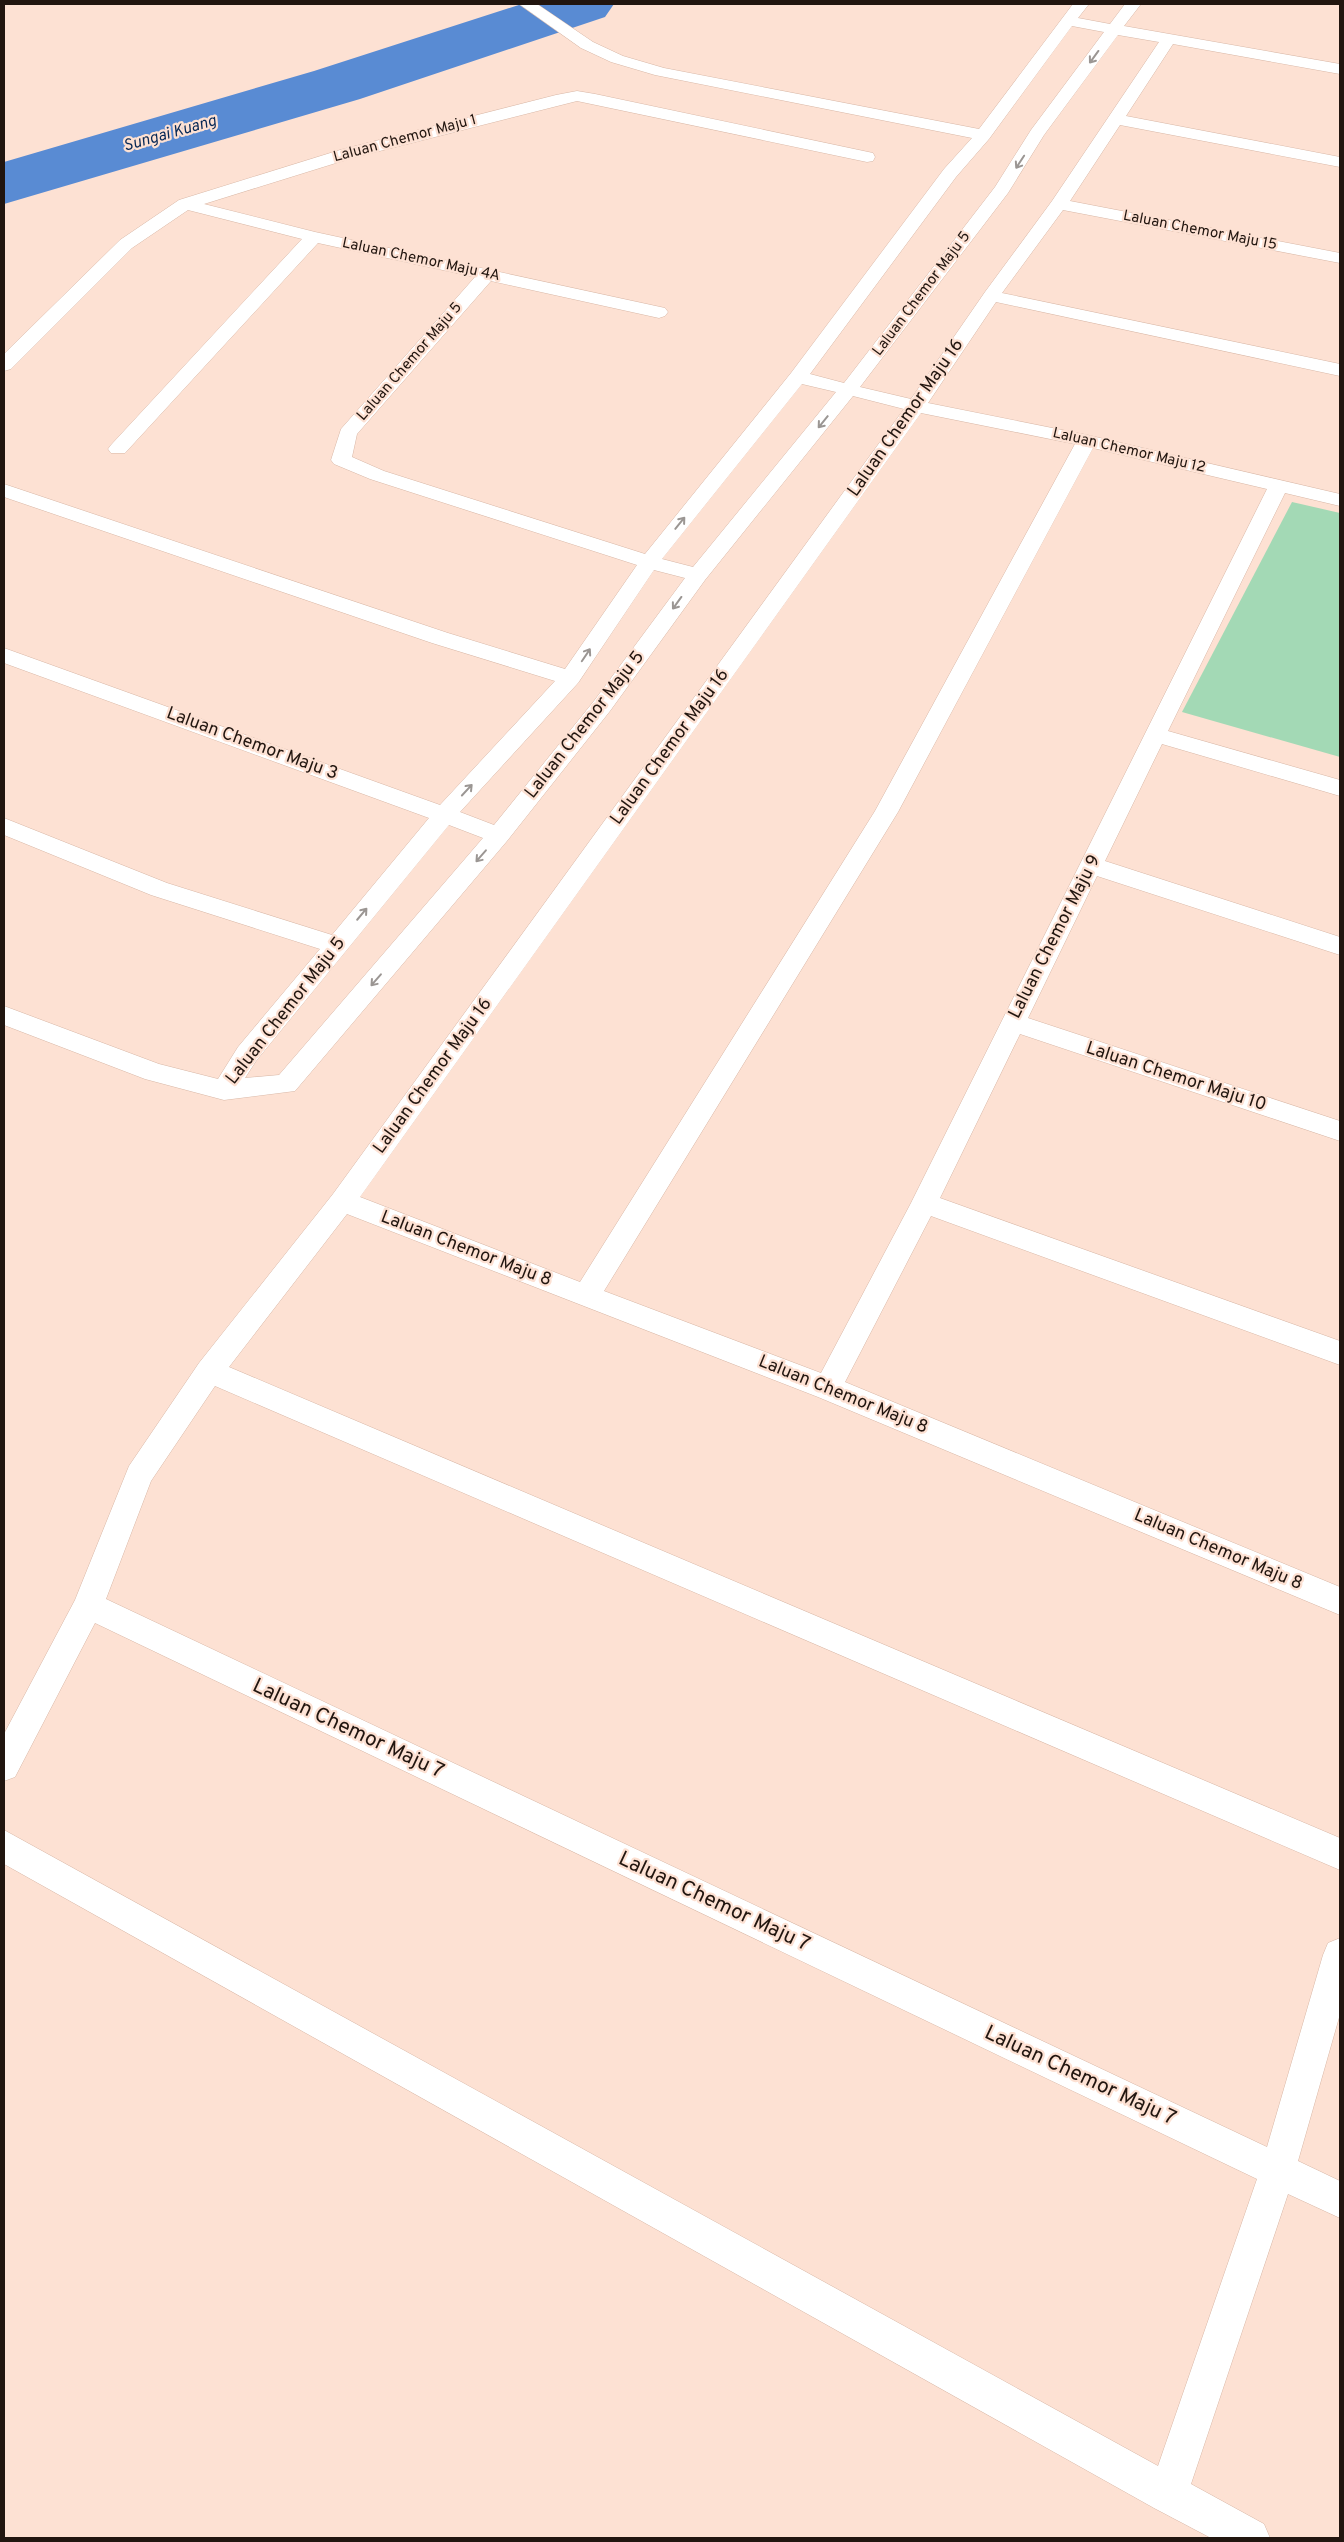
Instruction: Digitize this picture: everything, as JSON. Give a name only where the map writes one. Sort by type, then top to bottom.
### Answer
[{"type":"street","points":[[527,4],[587,45],[617,59],[661,72],[983,135]]},
{"type":"street","name":"Laluan Chemor Maju 5","points":[[224,1090],[247,1054],[445,814],[570,678],[649,562],[798,377],[950,173],[983,135],[1081,4]]},
{"type":"street","name":"Laluan Chemor Maju 5","points":[[224,1090],[286,1084],[499,835],[602,706],[698,575],[848,390],[1002,189],[1038,134],[1133,4]]},
{"type":"street","points":[[1068,21],[1340,69]]},
{"type":"street","name":"Laluan Chemor Maju 16","points":[[4,1766],[88,1605],[139,1474],[209,1371],[342,1200],[916,406],[991,296],[1059,204],[1169,39]]},
{"type":"street","name":"Laluan Chemor Maju 1","points":[[4,365],[59,308],[126,244],[185,204],[346,154],[577,96],[867,157]]},
{"type":"street","points":[[1116,119],[1340,162]]},
{"type":"street","name":"Laluan Chemor Maju 4A","points":[[185,204],[314,237],[659,312]]},
{"type":"street","name":"Laluan Chemor Maju 15","points":[[1059,204],[1340,258]]},
{"type":"street","points":[[118,449],[314,237]]},
{"type":"street","name":"Laluan Chemor Maju 5","points":[[487,275],[348,433],[341,460],[377,475],[649,562],[698,575]]},
{"type":"street","points":[[991,296],[1340,370]]},
{"type":"street","name":"Laluan Chemor Maju 12","points":[[798,377],[916,406],[1087,441],[1340,500]]},
{"type":"street","points":[[586,1296],[886,812],[1087,441]]},
{"type":"street","name":"Laluan Chemor Maju 9","points":[[828,1388],[924,1203],[1012,1022],[1157,735],[1278,486]]},
{"type":"street","points":[[4,490],[440,638],[570,678]]},
{"type":"street","name":"Laluan Chemor Maju 3","points":[[4,655],[499,835]]},
{"type":"street","points":[[1157,735],[1340,788]]},
{"type":"street","points":[[4,826],[159,889],[337,945]]},
{"type":"street","points":[[1091,865],[1340,946]]},
{"type":"street","points":[[4,1015],[154,1072],[224,1090]]},
{"type":"street","name":"Laluan Chemor Maju 10","points":[[1012,1022],[1340,1131]]},
{"type":"street","name":"Laluan Chemor Maju 8","points":[[342,1200],[586,1296],[828,1388],[1340,1600]]},
{"type":"street","points":[[924,1203],[1340,1353]]},
{"type":"street","points":[[209,1371],[1340,1854]]},
{"type":"street","name":"Laluan Chemor Maju 7","points":[[88,1605],[1340,2200]]},
{"type":"street","points":[[4,1846],[1250,2538]]},
{"type":"street","points":[[1168,2494],[1278,2170],[1340,1955]]},
{"type":"green space","points":[[1292,502],[1340,513],[1340,757],[1182,712]]},
{"type":"waterway","name":"Sungai Kuang","points":[[4,184],[337,85],[583,4]]}]
